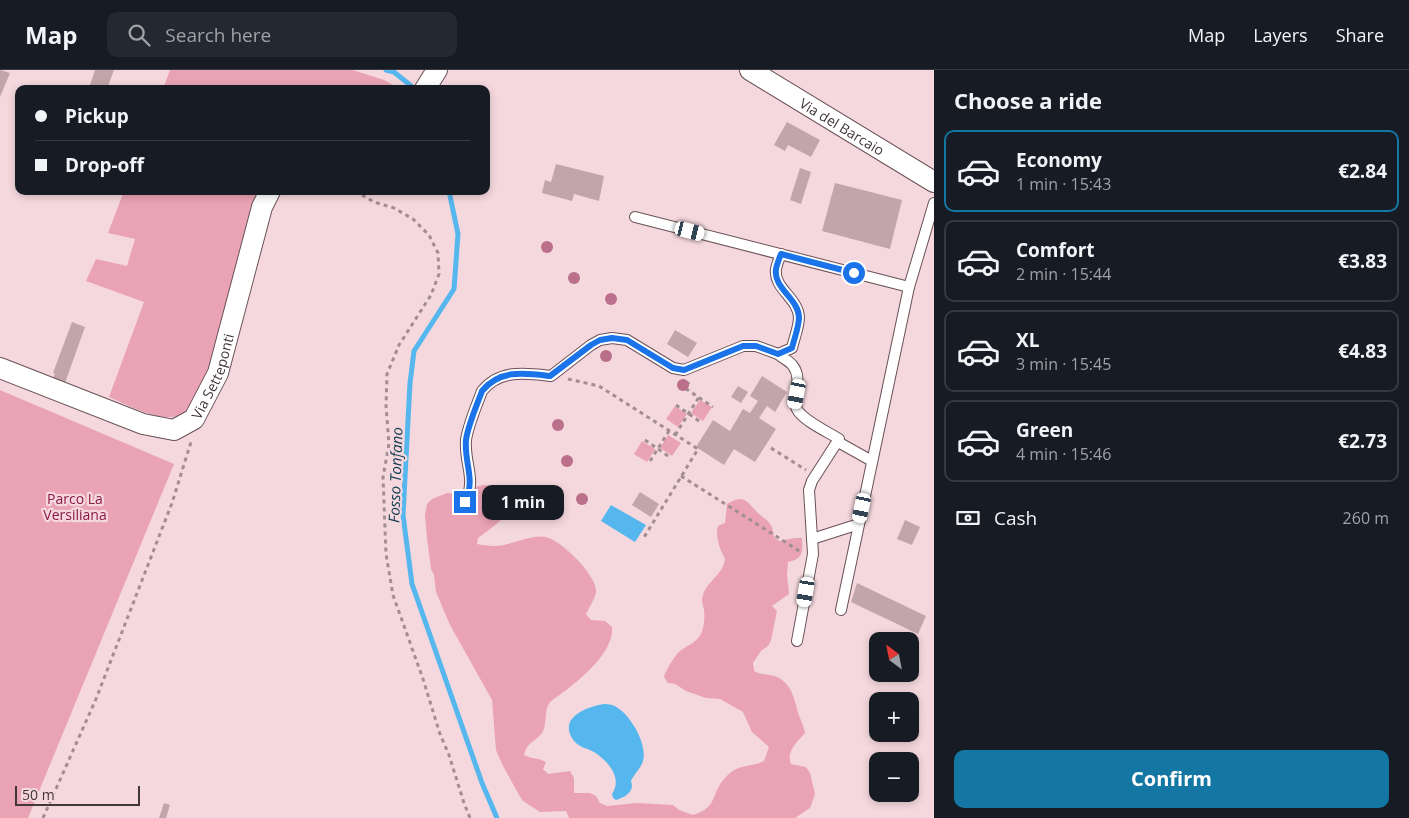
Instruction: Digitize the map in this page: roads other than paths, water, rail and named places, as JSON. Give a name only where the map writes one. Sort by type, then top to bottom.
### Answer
[{"type":"street","name":"Via del Barcaio","points":[[750,70],[934,182]]},
{"type":"street","name":"Via Setteponti","points":[[0,368],[143,424],[174,430],[194,419],[218,373],[262,206],[268,195]]},
{"type":"lane","points":[[841,610],[909,287],[934,203]]},
{"type":"lane","points":[[635,217],[909,287]]},
{"type":"lane","points":[[781,254],[776,268],[776,276],[796,306],[799,318],[792,348],[798,382],[795,404],[797,410],[803,417],[839,439],[838,442],[872,461]]},
{"type":"lane","points":[[465,502],[470,493],[471,485],[466,439],[482,391],[487,385],[500,377],[509,374],[526,373],[550,376],[591,345],[600,340],[612,338],[627,340],[673,368],[684,370],[743,346],[756,346],[778,354],[794,366]]},
{"type":"lane","points":[[778,354],[792,348]]},
{"type":"lane","points":[[797,641],[812,559],[809,490],[815,476],[838,442]]},
{"type":"lane","points":[[812,539],[859,524]]},
{"type":"water","points":[[611,505],[646,525],[635,542],[601,521]]},
{"type":"water","points":[[604,704],[618,708],[624,713],[635,728],[643,745],[643,761],[631,781],[632,788],[626,796],[616,800],[612,794],[616,782],[615,776],[609,765],[594,752],[576,743],[570,733],[569,726],[571,720],[582,711]]},
{"type":"waterway","name":"Fosso Tonfano","points":[[386,70],[394,72],[410,85]]},
{"type":"waterway","name":"Fosso Tonfano","points":[[450,195],[458,234],[454,289],[414,351],[410,383],[403,515],[412,584],[482,783],[497,818]]},
{"type":"park label","name":"Parco La Versiliana","points":[[75,506]]}]
